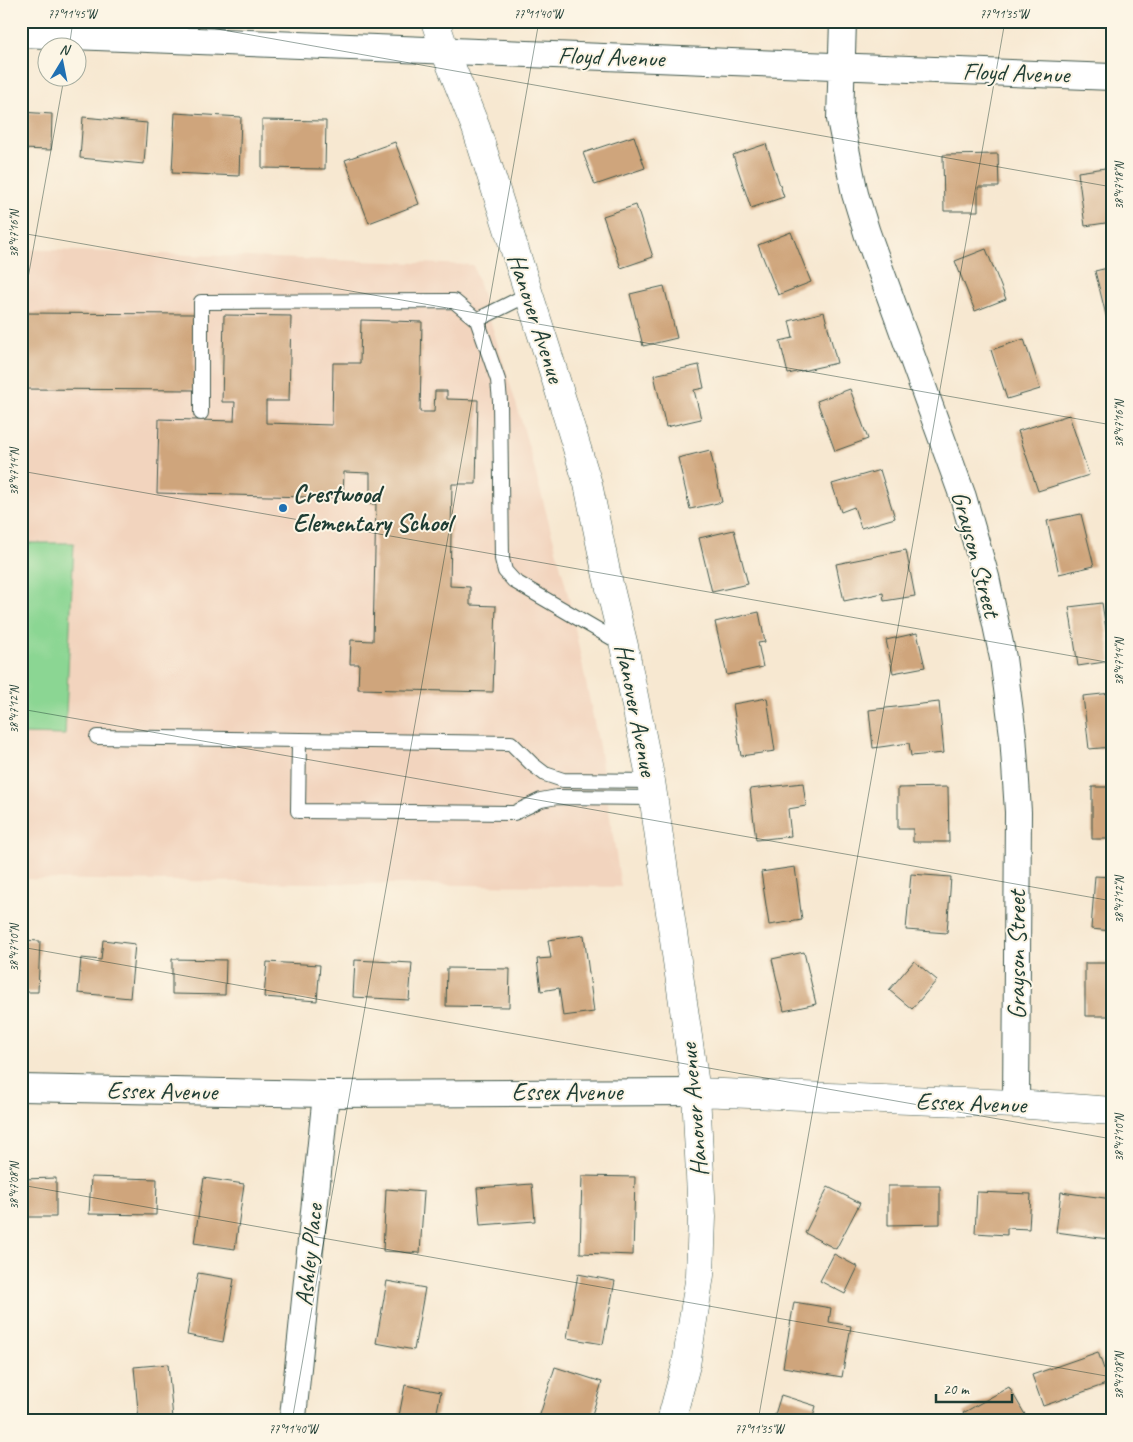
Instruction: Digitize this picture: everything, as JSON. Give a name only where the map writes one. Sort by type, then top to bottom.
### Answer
[{"type":"street","name":"Hanover Avenue","points":[[435,21],[476,128],[588,484],[624,646],[652,790],[696,1092],[702,1217],[700,1274],[686,1364],[671,1421]]},
{"type":"street","name":"Grayson Street","points":[[843,21],[840,119],[855,194],[963,498],[986,577],[1003,658],[1013,735],[1018,812],[1016,1104]]},
{"type":"street","name":"Floyd Avenue","points":[[21,34],[1112,77]]},
{"type":"street","name":"Essex Avenue","points":[[21,1088],[326,1094],[696,1092],[1016,1104],[1112,1110]]},
{"type":"street","name":"Ashley Place","points":[[293,1417],[326,1094]]},
{"type":"lane","points":[[477,320],[529,294]]},
{"type":"lane","points":[[201,412],[201,302],[454,301],[477,320],[498,380],[500,394],[502,559],[505,571],[514,581],[624,646]]},
{"type":"lane","points":[[97,737],[511,744],[545,774],[563,780],[652,790]]},
{"type":"lane","points":[[299,741],[298,811],[514,813],[541,800],[557,797],[652,790]]},
{"type":"shaded area","name":"Crestwood Elementary School","points":[[21,249],[473,265],[523,426],[567,590],[599,746],[621,887],[21,879]]},
{"type":"green space","points":[[21,543],[74,543],[65,735],[21,734]]},
{"type":"building","points":[[21,112],[52,114],[51,150],[21,149]]},
{"type":"building","points":[[175,113],[241,117],[239,176],[172,173]]},
{"type":"building","points":[[83,117],[147,123],[144,164],[80,158]]},
{"type":"building","points":[[262,120],[326,121],[325,169],[262,168]]},
{"type":"building","points":[[634,136],[645,168],[595,185],[583,153]]},
{"type":"building","points":[[395,142],[419,204],[369,223],[345,160]]},
{"type":"building","points":[[766,144],[784,197],[751,208],[733,155]]},
{"type":"building","points":[[998,154],[999,187],[978,187],[978,211],[944,211],[943,155]]},
{"type":"building","points":[[1112,167],[1112,222],[1085,226],[1078,172]]},
{"type":"building","points":[[636,205],[653,257],[621,268],[603,216]]},
{"type":"building","points":[[791,232],[811,282],[778,295],[758,245]]},
{"type":"building","points":[[986,249],[1006,299],[975,311],[955,261]]},
{"type":"building","points":[[1112,267],[1112,322],[1108,323],[1095,271]]},
{"type":"building","points":[[664,286],[677,338],[643,346],[630,294]]},
{"type":"building","points":[[824,312],[837,363],[788,374],[780,341],[793,338],[789,321]]},
{"type":"building","points":[[21,313],[194,314],[194,390],[21,389]]},
{"type":"building","points":[[224,315],[291,316],[289,401],[266,401],[266,423],[332,425],[333,363],[360,363],[361,320],[422,322],[420,412],[434,412],[435,391],[447,391],[447,399],[478,400],[476,484],[452,484],[450,586],[470,587],[470,605],[496,606],[493,692],[358,689],[359,664],[350,664],[351,640],[373,641],[376,504],[370,504],[370,473],[344,472],[343,498],[157,493],[159,419],[234,421],[235,402],[222,402]]},
{"type":"building","points":[[1024,339],[1040,389],[1007,399],[991,350]]},
{"type":"building","points":[[699,365],[704,388],[694,390],[701,419],[666,427],[654,375]]},
{"type":"building","points":[[850,389],[868,439],[835,451],[817,401]]},
{"type":"building","points":[[1069,415],[1089,475],[1038,491],[1018,431]]},
{"type":"building","points":[[710,450],[722,502],[690,509],[678,458]]},
{"type":"building","points":[[880,470],[895,518],[861,528],[854,507],[841,512],[832,484]]},
{"type":"building","points":[[1081,514],[1094,566],[1059,574],[1047,521]]},
{"type":"building","points":[[734,530],[748,584],[712,592],[699,538]]},
{"type":"building","points":[[906,550],[915,596],[884,601],[883,593],[844,601],[836,564]]},
{"type":"building","points":[[1102,603],[1111,661],[1078,666],[1069,607]]},
{"type":"building","points":[[759,612],[765,642],[758,643],[763,667],[727,675],[715,622]]},
{"type":"building","points":[[917,633],[925,667],[893,673],[886,640]]},
{"type":"building","points":[[1112,693],[1112,747],[1089,749],[1083,696]]},
{"type":"building","points":[[767,698],[775,751],[741,756],[733,704]]},
{"type":"building","points":[[939,702],[944,753],[911,756],[909,743],[873,748],[869,710]]},
{"type":"building","points":[[803,783],[806,806],[788,809],[791,836],[756,840],[750,789]]},
{"type":"building","points":[[948,787],[949,842],[913,842],[913,829],[898,829],[898,788]]},
{"type":"building","points":[[1092,787],[1112,787],[1112,839],[1092,839]]},
{"type":"building","points":[[795,867],[802,920],[769,925],[761,872]]},
{"type":"building","points":[[911,874],[951,877],[947,933],[906,930]]},
{"type":"building","points":[[1095,876],[1112,877],[1112,931],[1091,929]]},
{"type":"building","points":[[584,935],[594,1012],[563,1016],[559,988],[541,991],[537,959],[551,958],[548,940]]},
{"type":"building","points":[[21,940],[40,941],[38,992],[21,992]]},
{"type":"building","points":[[103,940],[135,944],[130,998],[78,993],[81,958],[101,960]]},
{"type":"building","points":[[804,952],[816,1004],[784,1011],[772,959]]},
{"type":"building","points":[[172,959],[226,960],[225,995],[172,994]]},
{"type":"building","points":[[355,960],[412,963],[409,1000],[353,997]]},
{"type":"building","points":[[914,961],[937,980],[912,1009],[889,990]]},
{"type":"building","points":[[267,962],[320,965],[317,1001],[264,997]]},
{"type":"building","points":[[1085,963],[1112,963],[1112,1016],[1085,1016]]},
{"type":"building","points":[[447,968],[510,969],[509,1007],[446,1006]]},
{"type":"building","points":[[582,1176],[635,1177],[633,1255],[580,1253]]},
{"type":"building","points":[[91,1177],[157,1179],[156,1215],[89,1214]]},
{"type":"building","points":[[56,1178],[56,1217],[21,1217],[21,1179]]},
{"type":"building","points":[[204,1178],[244,1184],[235,1249],[194,1243]]},
{"type":"building","points":[[532,1184],[535,1221],[480,1225],[477,1188]]},
{"type":"building","points":[[888,1186],[940,1186],[940,1224],[888,1225]]},
{"type":"building","points":[[828,1187],[860,1203],[836,1249],[805,1233]]},
{"type":"building","points":[[386,1189],[424,1192],[420,1253],[383,1251]]},
{"type":"building","points":[[977,1192],[1031,1194],[1029,1229],[1007,1228],[1007,1235],[975,1233]]},
{"type":"building","points":[[1061,1192],[1112,1199],[1108,1239],[1056,1232]]},
{"type":"building","points":[[834,1254],[858,1267],[845,1294],[820,1281]]},
{"type":"building","points":[[198,1273],[234,1279],[223,1342],[187,1335]]},
{"type":"building","points":[[578,1274],[615,1281],[603,1344],[567,1338]]},
{"type":"building","points":[[387,1281],[425,1288],[414,1350],[376,1343]]},
{"type":"building","points":[[794,1302],[831,1308],[829,1322],[851,1326],[842,1377],[783,1367]]},
{"type":"building","points":[[1098,1352],[1109,1383],[1043,1406],[1032,1375]]},
{"type":"building","points":[[168,1364],[173,1419],[139,1421],[134,1367]]},
{"type":"building","points":[[555,1367],[602,1382],[590,1421],[538,1421]]},
{"type":"building","points":[[405,1385],[441,1392],[435,1421],[398,1421]]},
{"type":"building","points":[[1009,1387],[1027,1418],[1022,1421],[968,1421],[963,1413]]},
{"type":"building","points":[[781,1395],[816,1406],[812,1421],[773,1421]]},
{"type":"place","name":"Crestwood Elementary School","points":[[283,508]]}]
